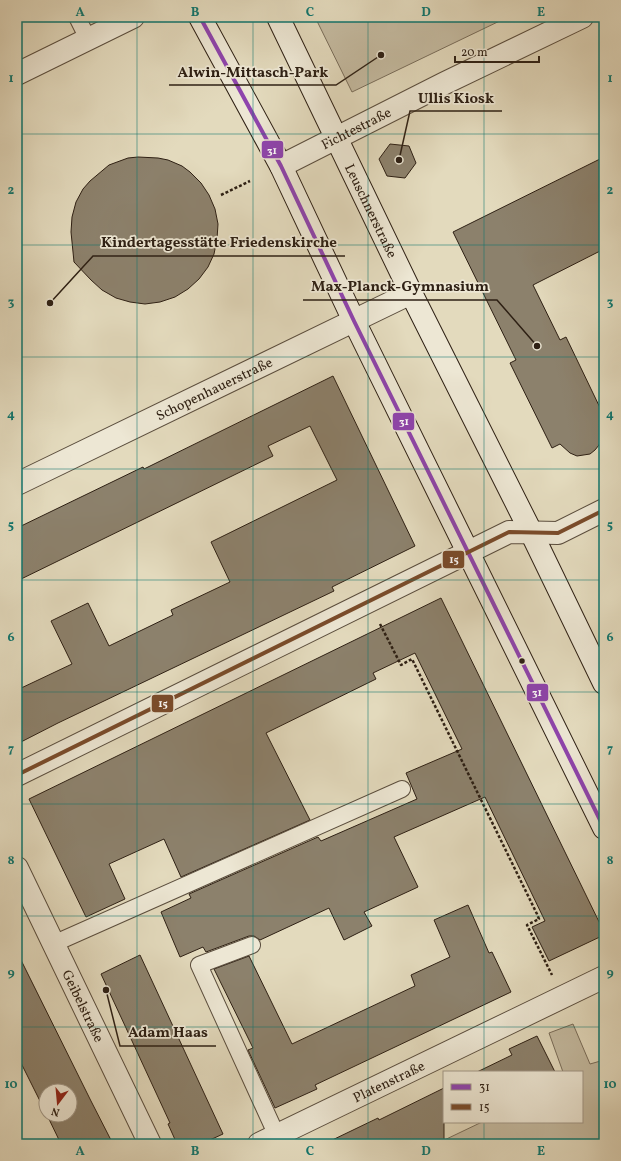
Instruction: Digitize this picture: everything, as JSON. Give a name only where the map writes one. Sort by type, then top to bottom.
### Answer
[{"type":"street","points":[[17,74],[133,17]]},
{"type":"street","points":[[200,17],[281,166],[354,321],[604,828]]},
{"type":"street","name":"Leuschnerstraße","points":[[278,17],[411,293],[531,532],[604,683]]},
{"type":"street","name":"Fichtestraße","points":[[281,166],[582,17]]},
{"type":"street","name":"Schopenhauerstraße","points":[[17,484],[411,293]]},
{"type":"street","points":[[17,775],[370,602],[509,532],[558,533],[604,510]]},
{"type":"street","name":"Geibelstraße","points":[[17,868],[150,1144]]},
{"type":"street","name":"Platenstraße","points":[[268,1140],[604,977]]},
{"type":"lane","points":[[77,17],[88,39]]},
{"type":"lane","points":[[53,944],[402,789]]},
{"type":"lane","points":[[252,944],[199,965],[268,1140]]},
{"type":"path","points":[[221,195],[250,181]]},
{"type":"path","points":[[370,602],[400,665],[412,659],[537,914],[539,919],[527,925],[563,998]]},
{"type":"shaded area","points":[[315,17],[508,17],[352,92]]},
{"type":"shaded area","points":[[573,1024],[590,1064],[604,1060],[604,1144],[436,1144],[480,1123],[583,1123],[583,1071],[563,1071],[549,1033]]},
{"type":"building","points":[[390,144],[409,146],[416,163],[405,178],[387,176],[379,159]]},
{"type":"building","points":[[138,157],[168,160],[182,166],[190,172],[201,183],[209,195],[215,209],[218,224],[214,254],[208,267],[199,279],[188,289],[175,297],[160,302],[145,304],[116,298],[102,290],[91,280],[74,262],[71,232],[72,217],[76,202],[83,189],[90,181],[109,165],[128,158]]},
{"type":"building","points":[[604,157],[604,249],[533,285],[560,340],[566,337],[604,416],[604,422],[600,424],[601,439],[599,445],[590,454],[577,456],[570,453],[560,444],[552,448],[510,363],[516,360],[453,232]]},
{"type":"building","points":[[333,376],[415,546],[332,587],[334,591],[17,744],[17,690],[72,664],[51,621],[88,603],[109,646],[173,615],[171,610],[230,582],[211,542],[337,480],[310,426],[268,446],[273,456],[17,581],[17,528],[143,467],[144,469]]},
{"type":"building","points":[[441,598],[604,932],[604,935],[549,961],[532,927],[545,921],[485,797],[394,837],[418,887],[364,912],[372,926],[344,940],[329,908],[260,940],[254,936],[249,936],[206,952],[203,947],[180,957],[161,912],[191,898],[189,894],[318,837],[321,841],[417,799],[406,773],[462,749],[415,653],[373,673],[376,679],[266,733],[310,820],[181,877],[164,839],[109,864],[125,899],[86,917],[29,799]]},
{"type":"building","points":[[468,905],[489,953],[492,952],[511,992],[315,1085],[317,1089],[275,1108],[248,1050],[253,1048],[214,969],[249,956],[292,1044],[415,986],[411,975],[450,957],[434,920]]},
{"type":"building","points":[[17,952],[113,1144],[61,1144],[51,1123],[78,1123],[78,1083],[38,1083],[38,1097],[17,1055]]},
{"type":"building","points":[[140,955],[223,1134],[201,1144],[177,1144],[168,1124],[170,1123],[101,974]]},
{"type":"building","points":[[537,1036],[554,1071],[479,1071],[512,1055],[509,1049]]},
{"type":"building","points":[[443,1088],[444,1144],[324,1144],[378,1118],[379,1120]]},
{"type":"transit line","name":"31","points":[[200,17],[281,166],[354,321],[604,828]]},
{"type":"transit line","name":"15","points":[[17,775],[509,532],[558,533],[604,510]]},
{"type":"place","name":"Alwin-Mittasch-Park","points":[[381,55]]},
{"type":"place","name":"Ullis Kiosk","points":[[399,160]]},
{"type":"place","name":"Kindertagesstätte Friedenskirche","points":[[50,303]]},
{"type":"place","name":"Max-Planck-Gymnasium","points":[[537,346]]},
{"type":"place","name":"Adam Haas","points":[[106,990]]}]
